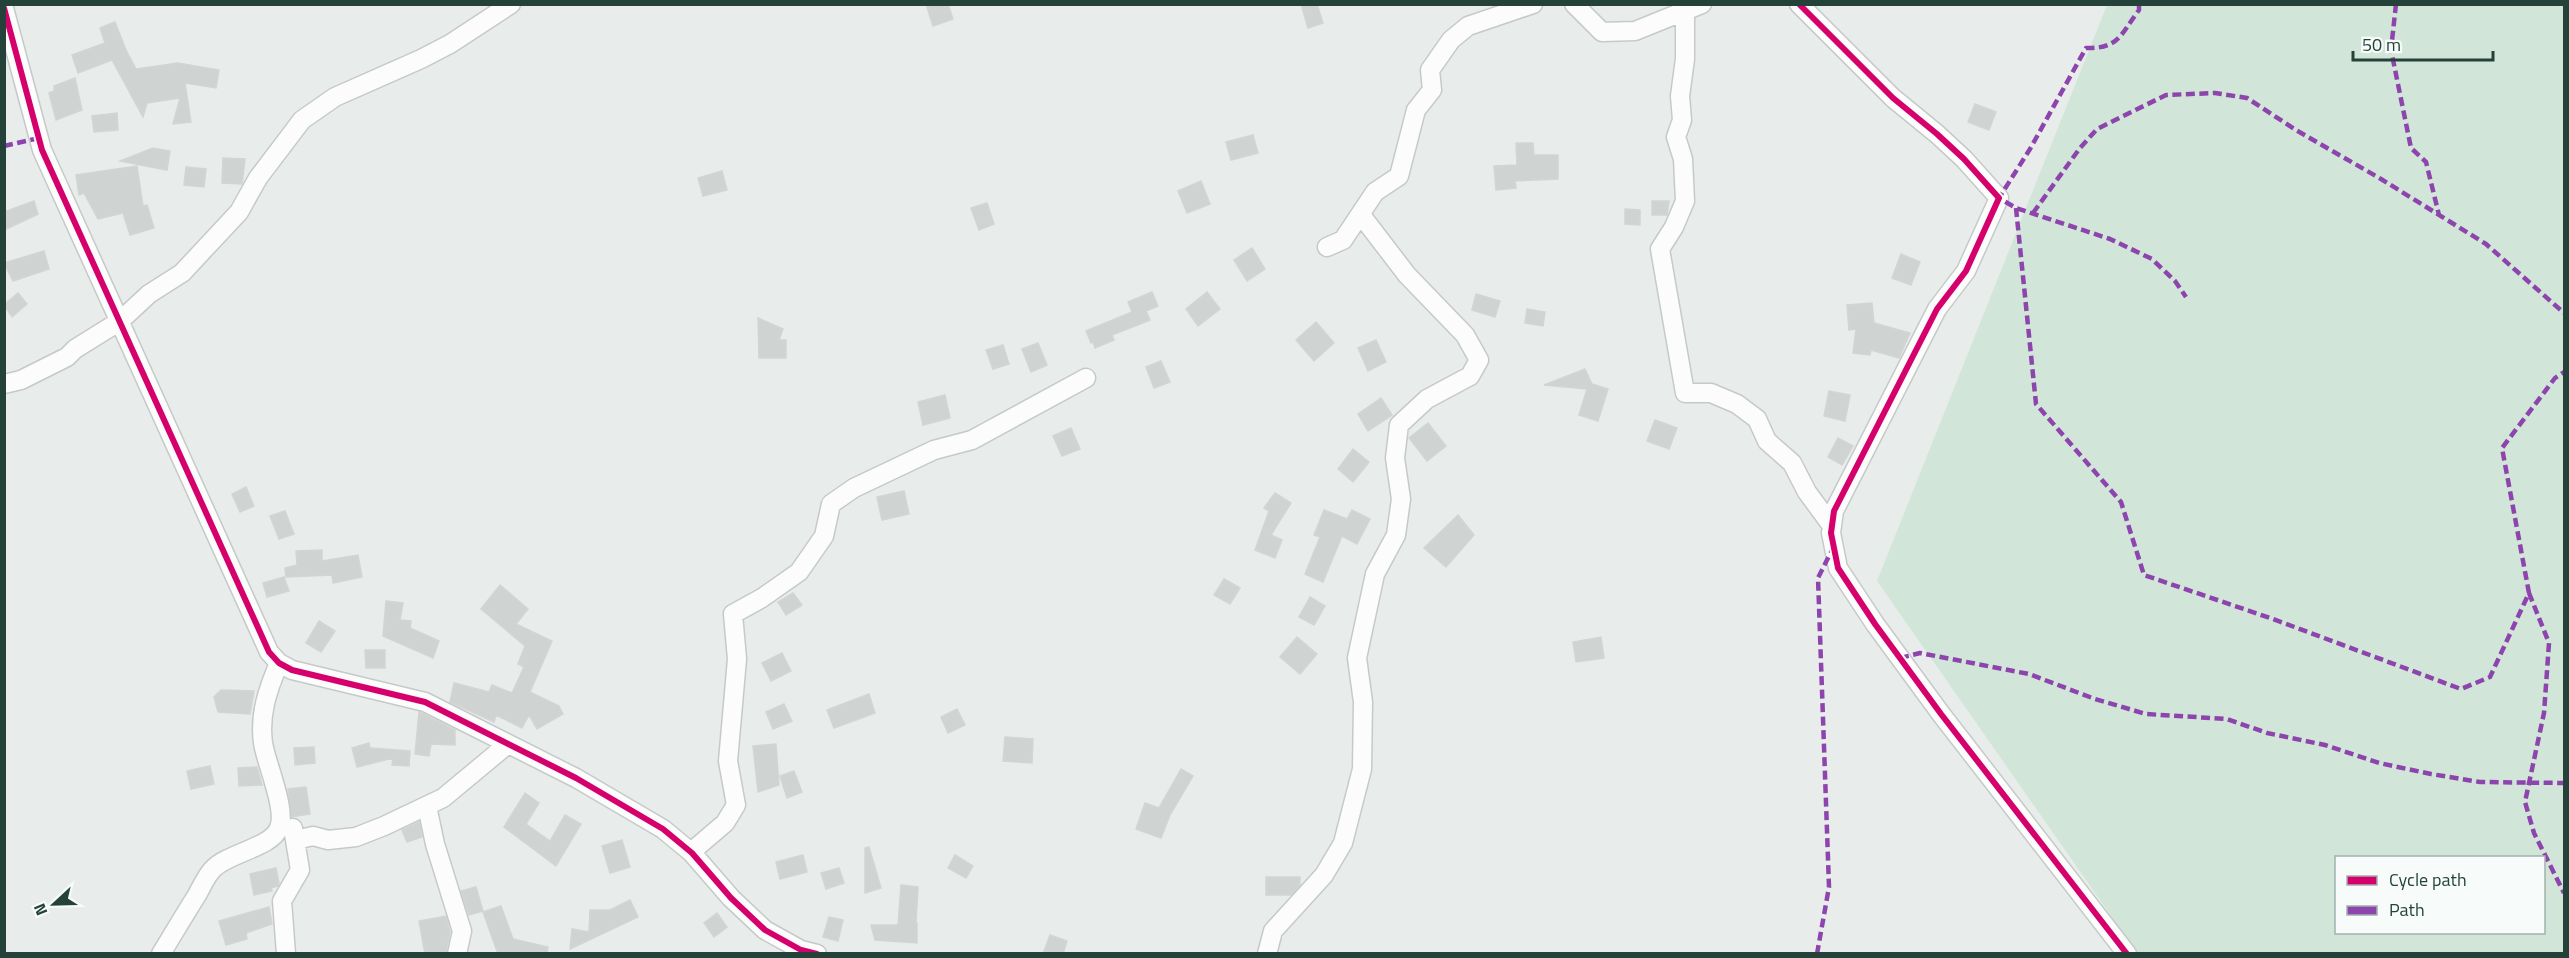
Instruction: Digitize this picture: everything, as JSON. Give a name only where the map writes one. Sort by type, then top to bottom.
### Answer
[{"type":"street","points":[[4,384],[21,380],[67,357],[75,349],[120,321],[149,294],[182,273],[239,213],[258,178],[302,120],[335,97],[411,64],[450,44],[511,4]]},
{"type":"street","points":[[1328,248],[1343,240],[1375,192],[1399,177],[1416,110],[1432,90],[1430,70],[1451,40],[1468,26],[1533,4]]},
{"type":"street","points":[[1574,4],[1602,32],[1635,31],[1702,4]]},
{"type":"street","points":[[1799,4],[1893,98],[1964,159],[1999,198],[1966,271],[1937,309],[1834,511],[1831,533],[1838,568],[1875,624],[1941,714],[2127,954]]},
{"type":"street","points":[[4,9],[42,150],[269,652],[279,663],[292,670],[424,702],[576,778],[663,829],[691,852],[731,898],[765,930],[801,950],[817,954]]},
{"type":"street","points":[[1684,11],[1685,59],[1680,96],[1682,120],[1676,137],[1683,159],[1685,201],[1674,227],[1660,249],[1685,393],[1711,393],[1737,404],[1757,419],[1767,441],[1792,463],[1808,492],[1832,526]]},
{"type":"street","points":[[1267,954],[1273,931],[1324,875],[1343,843],[1362,769],[1363,702],[1357,658],[1375,574],[1396,536],[1401,499],[1395,458],[1399,425],[1427,399],[1470,376],[1479,360],[1465,335],[1407,275],[1361,215]]},
{"type":"street","points":[[691,852],[725,823],[736,805],[728,761],[736,659],[733,614],[762,598],[799,572],[824,536],[831,504],[854,488],[934,450],[972,440],[1086,378]]},
{"type":"street","points":[[161,954],[213,868],[229,857],[272,837],[280,828],[280,813],[275,788],[263,744],[262,716],[268,689],[279,663]]},
{"type":"street","points":[[296,840],[313,836],[328,840],[356,837],[427,806],[458,786],[508,744]]},
{"type":"street","points":[[427,806],[435,844],[462,931],[457,954]]},
{"type":"street","points":[[280,828],[294,828],[300,870],[282,901],[286,954]]},
{"type":"green space","points":[[2107,5],[2564,5],[2564,953],[2137,953],[1877,581]]},
{"type":"building","points":[[926,4],[948,4],[953,19],[933,26]]},
{"type":"building","points":[[1301,4],[1317,4],[1323,23],[1308,28]]},
{"type":"building","points":[[115,22],[136,69],[178,63],[219,70],[216,88],[185,83],[191,122],[173,124],[180,98],[147,103],[143,117],[112,60],[78,73],[72,55],[105,43],[100,28]]},
{"type":"building","points":[[75,78],[82,110],[56,120],[49,93],[54,91],[54,86]]},
{"type":"building","points":[[1975,104],[1996,112],[1989,130],[1968,122]]},
{"type":"building","points":[[117,113],[118,130],[94,132],[92,116]]},
{"type":"building","points":[[1253,135],[1258,153],[1231,160],[1226,142]]},
{"type":"building","points":[[1516,143],[1533,143],[1534,155],[1558,155],[1558,179],[1515,181],[1516,188],[1496,190],[1494,166],[1517,165]]},
{"type":"building","points":[[153,148],[170,151],[167,170],[120,161]]},
{"type":"building","points":[[223,158],[245,159],[242,184],[222,183]]},
{"type":"building","points":[[137,166],[143,206],[147,205],[154,228],[130,235],[123,213],[98,219],[84,193],[79,195],[76,175]]},
{"type":"building","points":[[186,167],[206,169],[204,187],[184,185]]},
{"type":"building","points":[[722,171],[727,190],[703,196],[698,178]]},
{"type":"building","points":[[1201,181],[1210,204],[1187,213],[1178,191]]},
{"type":"building","points":[[34,201],[38,214],[4,230],[4,212]]},
{"type":"building","points":[[1652,201],[1669,201],[1667,215],[1652,215]]},
{"type":"building","points":[[987,203],[994,224],[979,230],[971,208]]},
{"type":"building","points":[[1625,209],[1640,210],[1640,225],[1625,224]]},
{"type":"building","points":[[1252,248],[1265,269],[1247,281],[1234,260]]},
{"type":"building","points":[[44,251],[49,269],[13,281],[4,263]]},
{"type":"building","points":[[1901,254],[1920,262],[1911,285],[1892,278]]},
{"type":"building","points":[[1152,292],[1158,306],[1146,311],[1150,320],[1112,335],[1114,340],[1095,348],[1086,331],[1132,312],[1128,302]]},
{"type":"building","points":[[1207,292],[1220,309],[1198,326],[1186,309]]},
{"type":"building","points":[[18,293],[27,304],[12,317],[4,305]]},
{"type":"building","points":[[1476,294],[1500,301],[1495,317],[1472,310]]},
{"type":"building","points":[[1872,303],[1874,323],[1910,333],[1899,358],[1871,350],[1870,355],[1853,353],[1856,329],[1849,330],[1847,305]]},
{"type":"building","points":[[1527,309],[1545,312],[1543,326],[1525,323]]},
{"type":"building","points":[[758,318],[783,329],[779,340],[786,340],[786,358],[759,358]]},
{"type":"building","points":[[1316,322],[1334,343],[1314,361],[1296,340]]},
{"type":"building","points":[[1376,340],[1386,362],[1368,371],[1358,348]]},
{"type":"building","points":[[1038,343],[1047,365],[1031,372],[1022,349]]},
{"type":"building","points":[[1003,345],[1009,364],[993,369],[986,350]]},
{"type":"building","points":[[1161,361],[1170,382],[1154,388],[1146,367]]},
{"type":"building","points":[[1585,369],[1592,384],[1608,389],[1598,421],[1579,415],[1587,389],[1544,385]]},
{"type":"building","points":[[1829,391],[1850,395],[1845,421],[1824,416]]},
{"type":"building","points":[[945,395],[950,418],[923,425],[918,402]]},
{"type":"building","points":[[1381,398],[1392,415],[1368,431],[1358,414]]},
{"type":"building","points":[[1655,420],[1677,428],[1669,449],[1647,441]]},
{"type":"building","points":[[1428,423],[1446,446],[1427,461],[1409,438]]},
{"type":"building","points":[[1071,428],[1080,449],[1062,456],[1053,436]]},
{"type":"building","points":[[1838,438],[1853,446],[1842,465],[1828,457]]},
{"type":"building","points":[[1353,449],[1369,462],[1353,482],[1338,469]]},
{"type":"building","points":[[246,487],[254,506],[240,512],[232,494]]},
{"type":"building","points":[[904,491],[909,514],[882,520],[877,497]]},
{"type":"building","points":[[1275,493],[1291,503],[1271,535],[1282,540],[1275,558],[1255,550],[1269,511],[1264,508]]},
{"type":"building","points":[[1324,510],[1347,519],[1352,510],[1370,519],[1357,544],[1342,536],[1323,582],[1305,574],[1320,537],[1314,535]]},
{"type":"building","points":[[285,511],[294,534],[279,539],[270,516]]},
{"type":"building","points":[[1458,515],[1474,535],[1446,567],[1424,548]]},
{"type":"building","points":[[322,550],[322,561],[358,555],[362,577],[333,583],[332,575],[286,577],[285,568],[297,565],[296,551]]},
{"type":"building","points":[[284,577],[289,591],[267,597],[263,583]]},
{"type":"building","points":[[1224,579],[1240,588],[1230,604],[1214,595]]},
{"type":"building","points":[[500,585],[528,609],[516,624],[552,641],[530,692],[559,706],[563,714],[537,729],[529,715],[522,728],[496,715],[494,722],[450,702],[454,683],[489,692],[492,685],[512,693],[524,667],[518,664],[525,646],[481,609]]},
{"type":"building","points":[[793,593],[802,605],[786,615],[778,602]]},
{"type":"building","points":[[1310,597],[1325,606],[1314,625],[1299,617]]},
{"type":"building","points":[[386,601],[403,603],[400,620],[411,621],[410,628],[439,641],[433,658],[383,636]]},
{"type":"building","points":[[319,621],[335,631],[321,652],[306,643]]},
{"type":"building","points":[[1297,637],[1317,654],[1300,674],[1280,657]]},
{"type":"building","points":[[1601,637],[1604,658],[1576,662],[1573,642]]},
{"type":"building","points":[[365,650],[385,650],[385,668],[366,668]]},
{"type":"building","points":[[782,653],[791,671],[771,681],[762,663]]},
{"type":"building","points":[[221,690],[254,691],[250,714],[218,712],[214,697]]},
{"type":"building","points":[[869,694],[875,713],[834,728],[827,710]]},
{"type":"building","points":[[784,704],[792,721],[773,729],[766,712]]},
{"type":"building","points":[[957,709],[965,725],[948,733],[941,717]]},
{"type":"building","points":[[419,712],[455,730],[455,745],[431,744],[429,756],[415,754]]},
{"type":"building","points":[[1005,737],[1033,739],[1032,763],[1003,761]]},
{"type":"building","points":[[369,743],[370,748],[410,751],[409,766],[392,765],[393,758],[357,767],[352,748]]},
{"type":"building","points":[[776,744],[779,785],[758,792],[753,746]]},
{"type":"building","points":[[314,747],[315,763],[295,765],[294,748]]},
{"type":"building","points":[[210,766],[214,784],[191,789],[187,771]]},
{"type":"building","points":[[257,767],[262,785],[239,786],[238,768]]},
{"type":"building","points":[[1181,769],[1193,776],[1170,815],[1161,838],[1136,829],[1145,803],[1159,808]]},
{"type":"building","points":[[794,771],[802,792],[787,798],[780,776]]},
{"type":"building","points":[[306,787],[310,814],[292,817],[288,789]]},
{"type":"building","points":[[525,793],[539,803],[526,824],[550,841],[565,815],[581,824],[556,866],[504,827]]},
{"type":"building","points":[[419,822],[422,837],[407,842],[402,830]]},
{"type":"building","points":[[622,840],[630,867],[610,873],[602,846]]},
{"type":"building","points":[[869,847],[881,888],[865,893],[865,848]]},
{"type":"building","points":[[803,855],[807,872],[780,879],[776,862]]},
{"type":"building","points":[[955,855],[973,866],[966,878],[948,868]]},
{"type":"building","points":[[276,868],[278,886],[271,888],[272,891],[254,895],[250,874]]},
{"type":"building","points":[[839,868],[844,883],[826,889],[821,873]]},
{"type":"building","points":[[1266,877],[1300,877],[1300,885],[1291,895],[1266,895]]},
{"type":"building","points":[[901,885],[918,887],[917,943],[875,940],[871,925],[898,925]]},
{"type":"building","points":[[476,887],[483,911],[469,915],[461,891]]},
{"type":"building","points":[[630,900],[638,917],[570,949],[572,929],[589,932],[590,910],[610,910]]},
{"type":"building","points":[[501,906],[513,939],[548,947],[547,954],[498,954],[483,912]]},
{"type":"building","points":[[269,907],[272,924],[246,933],[247,939],[226,945],[219,921]]},
{"type":"building","points":[[717,913],[727,927],[714,937],[704,923]]},
{"type":"building","points":[[446,916],[450,932],[446,952],[425,954],[419,921]]},
{"type":"building","points":[[829,917],[843,920],[838,941],[823,937]]},
{"type":"building","points":[[1050,935],[1067,941],[1063,954],[1043,954]]},
{"type":"marked path","points":[[2139,4],[2139,10],[2113,43],[2097,48],[2086,48],[2030,149],[1999,198],[2016,208],[2110,239],[2152,259],[2175,281],[2186,297]]},
{"type":"marked path","points":[[2396,4],[2391,50],[2411,148],[2426,162],[2439,215]]},
{"type":"marked path","points":[[2033,213],[2080,148],[2097,129],[2166,95],[2215,93],[2247,98],[2486,244],[2564,313]]},
{"type":"marked path","points":[[4,146],[39,138]]},
{"type":"marked path","points":[[2016,208],[2036,404],[2121,502],[2144,575],[2273,619],[2461,689],[2490,677],[2529,593],[2502,448],[2555,378],[2564,372]]},
{"type":"marked path","points":[[1817,954],[1829,887],[1818,578],[1834,546]]},
{"type":"marked path","points":[[2529,593],[2549,643],[2544,713],[2525,802],[2534,833],[2564,893]]},
{"type":"marked path","points":[[1900,658],[1920,653],[2029,674],[2095,699],[2146,714],[2227,719],[2267,733],[2325,745],[2379,763],[2431,774],[2480,782],[2564,783]]},
{"type":"cycle path","points":[[1799,4],[1893,98],[1964,159],[1999,198],[1966,271],[1937,309],[1834,511],[1831,533],[1838,568],[1875,624],[1941,714],[2127,954]]},
{"type":"cycle path","points":[[4,8],[42,150],[269,652],[279,663],[292,670],[425,702],[576,778],[663,829],[692,853],[731,898],[765,930],[801,950],[817,954]]}]
